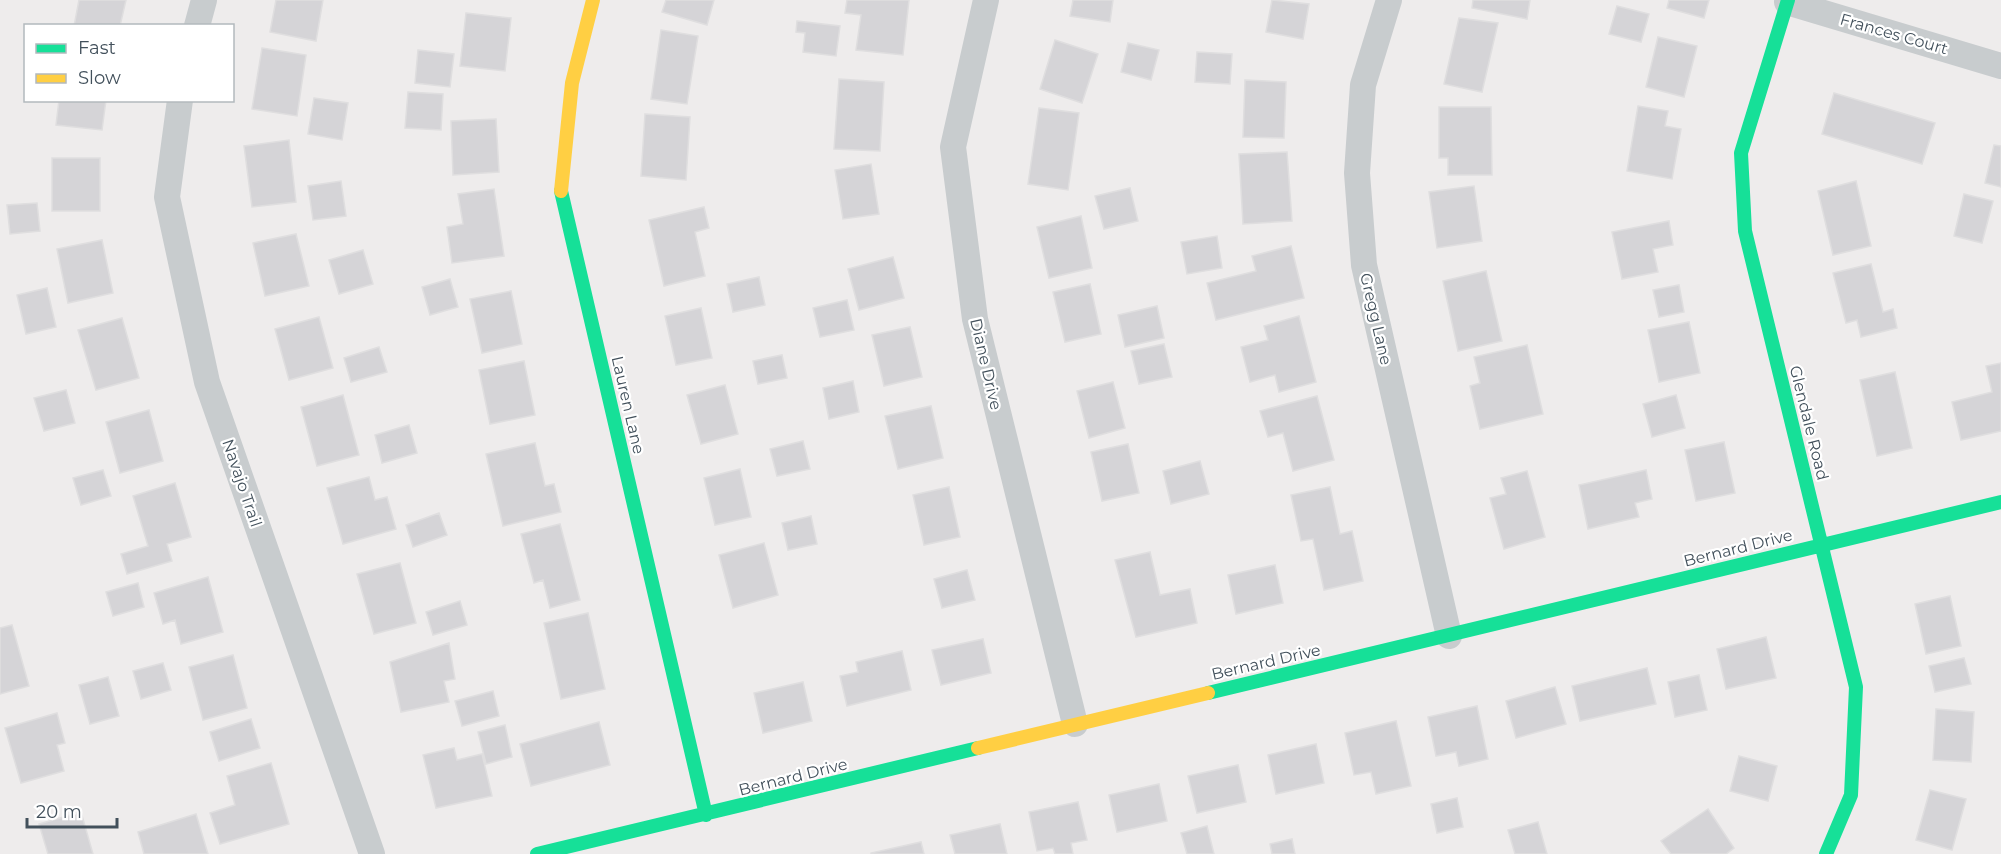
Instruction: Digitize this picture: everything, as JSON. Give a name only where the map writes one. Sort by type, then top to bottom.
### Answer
[{"type":"street","points":[[198,24],[204,0]]},
{"type":"street","name":"Lauren Lane","points":[[593,0],[572,83],[561,194],[706,815]]},
{"type":"street","name":"Diane Drive","points":[[986,0],[953,147],[954,159],[975,319],[1076,724]]},
{"type":"street","name":"Gregg Lane","points":[[1389,0],[1363,85],[1358,173],[1364,265],[1449,636]]},
{"type":"street","name":"Frances Court","points":[[1787,1],[2001,66]]},
{"type":"street","name":"Glendale Road","points":[[1787,1],[1741,153],[1745,231],[1856,687],[1851,795],[1826,854]]},
{"type":"street","name":"Navajo Trail","points":[[180,102],[167,197],[207,382],[372,854]]},
{"type":"street","name":"Bernard Drive","points":[[537,854],[2001,502]]},
{"type":"building","points":[[79,0],[126,0],[120,24],[74,24]]},
{"type":"building","points":[[276,0],[323,0],[316,41],[270,32]]},
{"type":"building","points":[[666,0],[714,0],[707,25],[662,12]]},
{"type":"building","points":[[847,0],[909,0],[903,55],[856,50],[861,15],[845,13]]},
{"type":"building","points":[[1073,0],[1113,0],[1110,22],[1070,16]]},
{"type":"building","points":[[1272,0],[1309,4],[1303,39],[1266,32]]},
{"type":"building","points":[[1473,0],[1530,0],[1527,19],[1472,8]]},
{"type":"building","points":[[1669,0],[1709,0],[1704,18],[1667,8]]},
{"type":"building","points":[[1617,6],[1649,14],[1641,42],[1609,34]]},
{"type":"building","points":[[466,13],[511,18],[505,71],[460,66]]},
{"type":"building","points":[[1459,18],[1498,23],[1482,92],[1444,84]]},
{"type":"building","points":[[797,21],[840,26],[836,56],[803,52],[805,33],[796,32]]},
{"type":"building","points":[[661,30],[698,36],[687,104],[651,99]]},
{"type":"building","points":[[1658,37],[1697,46],[1684,97],[1646,87]]},
{"type":"building","points":[[1055,40],[1098,54],[1082,103],[1040,89]]},
{"type":"building","points":[[1128,43],[1159,50],[1151,80],[1121,72]]},
{"type":"building","points":[[262,48],[306,55],[297,116],[252,109]]},
{"type":"building","points":[[418,50],[454,54],[450,87],[415,83]]},
{"type":"building","points":[[1197,52],[1232,54],[1230,84],[1195,82]]},
{"type":"building","points":[[839,79],[884,82],[880,151],[834,149]]},
{"type":"building","points":[[1245,80],[1286,82],[1284,138],[1243,137]]},
{"type":"building","points":[[408,92],[443,94],[441,130],[405,128]]},
{"type":"building","points":[[1834,93],[1935,123],[1922,164],[1822,134]]},
{"type":"building","points":[[314,98],[348,103],[342,140],[308,134]]},
{"type":"building","points":[[59,102],[106,102],[102,130],[56,125]]},
{"type":"building","points":[[1638,106],[1668,111],[1665,126],[1681,129],[1672,179],[1627,171]]},
{"type":"building","points":[[1439,107],[1491,107],[1492,175],[1448,175],[1448,158],[1439,158]]},
{"type":"building","points":[[1039,108],[1079,113],[1068,190],[1028,184]]},
{"type":"building","points":[[645,114],[690,117],[686,180],[641,176]]},
{"type":"building","points":[[496,119],[499,172],[453,175],[451,121]]},
{"type":"building","points":[[289,140],[296,202],[252,207],[244,146]]},
{"type":"building","points":[[1994,145],[2001,146],[2001,187],[1985,183]]},
{"type":"building","points":[[1287,152],[1292,221],[1243,224],[1239,154]]},
{"type":"building","points":[[52,158],[100,158],[100,211],[52,211]]},
{"type":"building","points":[[871,164],[879,214],[843,219],[835,170]]},
{"type":"building","points":[[341,181],[346,216],[313,220],[308,186]]},
{"type":"building","points":[[1856,181],[1871,246],[1833,255],[1818,191]]},
{"type":"building","points":[[1474,186],[1482,241],[1437,248],[1429,192]]},
{"type":"building","points":[[1130,188],[1138,221],[1104,229],[1095,196]]},
{"type":"building","points":[[494,189],[504,256],[452,263],[447,227],[463,224],[458,194]]},
{"type":"building","points":[[1964,194],[1993,201],[1982,243],[1954,236]]},
{"type":"building","points":[[37,203],[40,231],[10,234],[7,205]]},
{"type":"building","points":[[704,207],[709,228],[695,232],[705,276],[664,286],[649,220]]},
{"type":"building","points":[[1081,216],[1092,268],[1049,278],[1037,227]]},
{"type":"building","points":[[1669,221],[1673,245],[1653,249],[1658,272],[1622,279],[1612,232]]},
{"type":"building","points":[[296,234],[309,286],[265,296],[253,243]]},
{"type":"building","points":[[1217,236],[1222,268],[1187,274],[1181,242]]},
{"type":"building","points":[[102,240],[113,293],[68,303],[57,249]]},
{"type":"building","points":[[1291,246],[1304,298],[1216,320],[1207,283],[1256,271],[1252,256]]},
{"type":"building","points":[[363,250],[373,284],[339,294],[329,260]]},
{"type":"building","points":[[893,257],[904,298],[859,310],[848,269]]},
{"type":"building","points":[[1871,264],[1883,312],[1893,309],[1897,328],[1861,337],[1857,320],[1846,323],[1833,273]]},
{"type":"building","points":[[1486,271],[1502,341],[1458,351],[1443,281]]},
{"type":"building","points":[[759,277],[765,305],[733,312],[727,284]]},
{"type":"building","points":[[450,279],[458,307],[430,315],[422,287]]},
{"type":"building","points":[[1090,284],[1101,334],[1065,342],[1053,292]]},
{"type":"building","points":[[1679,285],[1684,312],[1659,317],[1653,290]]},
{"type":"building","points":[[47,288],[56,327],[26,334],[17,295]]},
{"type":"building","points":[[511,291],[522,344],[482,353],[470,299]]},
{"type":"building","points":[[847,300],[854,330],[820,337],[813,308]]},
{"type":"building","points":[[1157,306],[1164,338],[1125,347],[1118,315]]},
{"type":"building","points":[[701,308],[712,358],[676,365],[665,316]]},
{"type":"building","points":[[1299,316],[1316,382],[1279,392],[1275,375],[1250,382],[1241,347],[1268,340],[1264,326]]},
{"type":"building","points":[[319,317],[333,368],[289,380],[275,329]]},
{"type":"building","points":[[122,318],[139,378],[96,390],[78,330]]},
{"type":"building","points":[[1689,322],[1700,373],[1659,382],[1648,330]]},
{"type":"building","points":[[910,327],[922,377],[884,386],[872,335]]},
{"type":"building","points":[[1164,344],[1172,377],[1139,384],[1131,351]]},
{"type":"building","points":[[1527,345],[1543,414],[1480,429],[1470,386],[1480,383],[1474,357]]},
{"type":"building","points":[[379,347],[387,372],[351,382],[344,358]]},
{"type":"building","points":[[782,355],[787,378],[758,384],[753,361]]},
{"type":"building","points":[[524,361],[535,415],[490,424],[479,370]]},
{"type":"building","points":[[2001,363],[2001,431],[1961,440],[1952,402],[1992,392],[1986,366]]},
{"type":"building","points":[[1895,372],[1912,448],[1877,456],[1860,380]]},
{"type":"building","points":[[853,381],[859,412],[829,419],[823,388]]},
{"type":"building","points":[[1113,382],[1125,428],[1089,438],[1077,391]]},
{"type":"building","points":[[725,385],[738,434],[701,444],[687,395]]},
{"type":"building","points":[[66,390],[75,423],[44,431],[34,398]]},
{"type":"building","points":[[343,395],[359,455],[317,466],[301,407]]},
{"type":"building","points":[[1676,395],[1685,428],[1652,437],[1643,404]]},
{"type":"building","points":[[1317,396],[1334,460],[1293,471],[1283,433],[1268,437],[1260,411]]},
{"type":"building","points":[[931,406],[943,458],[898,469],[885,416]]},
{"type":"building","points":[[149,410],[163,461],[120,473],[106,422]]},
{"type":"building","points":[[409,425],[417,453],[382,463],[375,435]]},
{"type":"building","points":[[803,441],[810,469],[777,476],[770,449]]},
{"type":"building","points":[[1724,442],[1735,493],[1696,501],[1685,450]]},
{"type":"building","points":[[535,443],[545,486],[554,484],[561,512],[503,526],[486,454]]},
{"type":"building","points":[[1128,444],[1139,493],[1102,501],[1091,452]]},
{"type":"building","points":[[1200,461],[1209,494],[1171,504],[1163,471]]},
{"type":"building","points":[[740,469],[751,517],[715,525],[704,478]]},
{"type":"building","points":[[103,470],[111,496],[81,505],[73,478]]},
{"type":"building","points":[[1646,470],[1652,499],[1635,503],[1639,517],[1588,529],[1579,485]]},
{"type":"building","points":[[1527,471],[1545,537],[1504,549],[1490,498],[1506,494],[1501,478]]},
{"type":"building","points":[[369,477],[375,500],[387,497],[396,529],[343,544],[327,488]]},
{"type":"building","points":[[175,483],[191,537],[167,544],[172,561],[127,574],[121,554],[148,546],[133,496]]},
{"type":"building","points":[[949,487],[960,537],[924,545],[913,495]]},
{"type":"building","points":[[1330,487],[1340,534],[1352,531],[1363,581],[1324,590],[1313,539],[1301,541],[1291,495]]},
{"type":"building","points":[[439,513],[447,535],[413,547],[406,525]]},
{"type":"building","points":[[811,516],[817,544],[788,550],[782,523]]},
{"type":"building","points":[[560,524],[580,600],[550,608],[543,580],[534,583],[521,534]]},
{"type":"building","points":[[764,543],[778,595],[733,608],[719,555]]},
{"type":"building","points":[[1150,552],[1160,595],[1190,589],[1197,623],[1136,637],[1115,560]]},
{"type":"building","points":[[400,563],[416,623],[374,634],[357,574]]},
{"type":"building","points":[[1275,565],[1283,603],[1236,614],[1228,575]]},
{"type":"building","points":[[967,570],[975,600],[942,608],[934,579]]},
{"type":"building","points":[[208,577],[223,632],[181,644],[175,620],[163,624],[154,593]]},
{"type":"building","points":[[138,583],[144,607],[113,616],[106,592]]},
{"type":"building","points":[[1950,596],[1961,646],[1926,654],[1915,604]]},
{"type":"building","points":[[460,601],[467,625],[433,635],[426,612]]},
{"type":"building","points":[[588,613],[605,689],[561,699],[544,623]]},
{"type":"building","points":[[12,625],[29,686],[0,694],[0,628]]},
{"type":"building","points":[[1766,637],[1776,678],[1726,689],[1717,649]]},
{"type":"building","points":[[983,639],[991,673],[941,685],[932,650]]},
{"type":"building","points":[[449,643],[455,679],[444,681],[449,702],[401,712],[390,662]]},
{"type":"building","points":[[902,651],[911,690],[847,706],[840,676],[858,672],[856,662]]},
{"type":"building","points":[[233,655],[247,708],[203,720],[189,667]]},
{"type":"building","points":[[1964,658],[1971,684],[1935,692],[1929,666]]},
{"type":"building","points":[[163,663],[171,690],[141,699],[133,671]]},
{"type":"building","points":[[1647,668],[1656,704],[1580,721],[1572,686]]},
{"type":"building","points":[[1699,675],[1707,710],[1675,717],[1668,682]]},
{"type":"building","points":[[108,677],[119,716],[90,724],[79,685]]},
{"type":"building","points":[[803,682],[812,721],[763,733],[754,693]]},
{"type":"building","points":[[1555,687],[1566,724],[1516,738],[1506,701]]},
{"type":"building","points":[[493,691],[499,716],[462,726],[455,701]]},
{"type":"building","points":[[1477,706],[1488,759],[1459,766],[1456,752],[1436,756],[1428,717]]},
{"type":"building","points":[[1936,709],[1974,712],[1971,762],[1933,760]]},
{"type":"building","points":[[57,713],[65,743],[57,745],[64,771],[21,783],[5,728]]},
{"type":"building","points":[[251,719],[260,748],[219,761],[210,732]]},
{"type":"building","points":[[1396,721],[1411,786],[1376,794],[1371,772],[1354,775],[1345,733]]},
{"type":"building","points":[[599,722],[610,765],[531,786],[520,744]]},
{"type":"building","points":[[505,725],[512,757],[486,764],[478,732]]},
{"type":"building","points":[[1316,744],[1324,783],[1276,794],[1268,755]]},
{"type":"building","points":[[454,748],[457,760],[482,754],[492,796],[436,808],[423,755]]},
{"type":"building","points":[[1739,756],[1777,766],[1768,801],[1730,791]]},
{"type":"building","points":[[271,763],[289,824],[220,844],[210,813],[235,805],[227,776]]},
{"type":"building","points":[[1238,765],[1246,802],[1197,813],[1188,776]]},
{"type":"building","points":[[1159,784],[1167,821],[1117,832],[1109,795]]},
{"type":"building","points":[[1930,790],[1966,799],[1952,850],[1916,840]]},
{"type":"building","points":[[1457,798],[1463,827],[1437,833],[1431,804]]},
{"type":"building","points":[[1078,802],[1087,840],[1071,843],[1073,854],[1055,854],[1053,848],[1037,851],[1029,812]]},
{"type":"building","points":[[1708,809],[1734,848],[1726,854],[1671,854],[1661,841]]},
{"type":"building","points":[[81,812],[93,854],[48,854],[39,824]]},
{"type":"building","points":[[196,814],[208,854],[144,854],[138,832]]},
{"type":"building","points":[[1538,822],[1547,854],[1515,854],[1508,830]]},
{"type":"building","points":[[1000,824],[1007,854],[955,854],[950,835]]},
{"type":"building","points":[[1207,826],[1214,854],[1187,854],[1181,833]]},
{"type":"building","points":[[1292,839],[1295,854],[1272,854],[1270,844]]},
{"type":"building","points":[[921,842],[924,854],[871,854],[871,853]]},
{"type":"traffic: fast","points":[[1788,0],[1741,153],[1745,231],[1856,687],[1851,795],[1826,854]]},
{"type":"traffic: fast","points":[[561,191],[706,815]]},
{"type":"traffic: fast","points":[[1208,693],[2001,502]]},
{"type":"traffic: fast","points":[[537,854],[978,748]]},
{"type":"traffic: slow","points":[[561,191],[572,83],[593,0]]},
{"type":"traffic: slow","points":[[978,748],[1208,693]]}]
